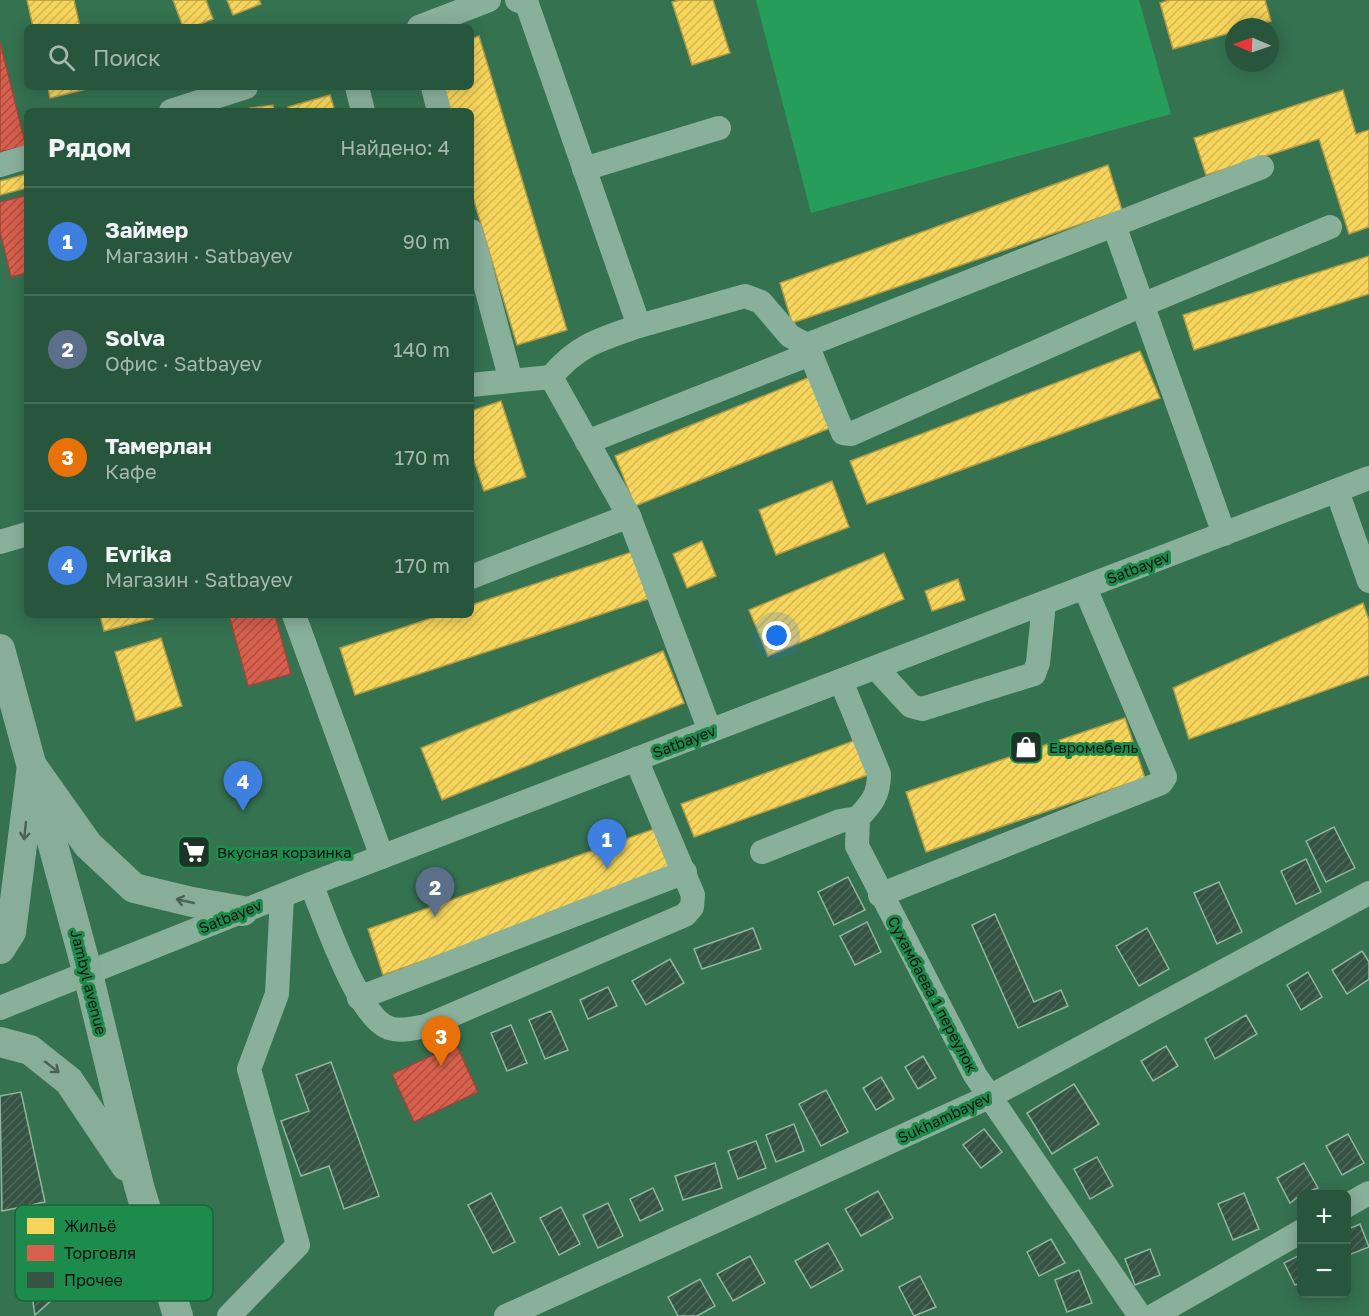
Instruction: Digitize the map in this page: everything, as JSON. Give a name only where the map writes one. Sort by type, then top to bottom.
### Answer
[{"type":"main road","name":"Jambyl avenue","points":[[0,649],[88,974],[145,1205]]},
{"type":"main road","points":[[32,766],[88,845],[134,888],[192,903],[243,911]]},
{"type":"main road","points":[[0,949],[11,932],[32,766]]},
{"type":"main road","points":[[0,1042],[30,1050],[69,1081],[139,1186]]},
{"type":"main road","name":"Jambyl avenue","points":[[174,1301],[178,1316]]},
{"type":"street","points":[[427,24],[489,0]]},
{"type":"street","points":[[517,0],[527,4],[639,326]]},
{"type":"street","points":[[358,90],[362,108]]},
{"type":"street","points":[[434,90],[438,108]]},
{"type":"street","points":[[184,108],[233,97]]},
{"type":"street","points":[[584,169],[719,128]]},
{"type":"street","points":[[0,165],[24,158]]},
{"type":"street","points":[[588,442],[1114,225],[1262,167]]},
{"type":"street","points":[[1114,225],[1224,534]]},
{"type":"street","points":[[474,385],[551,377],[565,360],[586,345],[639,326],[745,296],[761,302],[790,336],[808,350],[843,434],[851,434],[1142,305],[1330,228]]},
{"type":"street","points":[[474,242],[511,381]]},
{"type":"street","points":[[551,377],[629,516],[710,731]]},
{"type":"street","name":"Satbayev","points":[[0,1008],[311,884],[1369,478]]},
{"type":"street","points":[[1337,491],[1369,581]]},
{"type":"street","points":[[474,576],[629,516]]},
{"type":"street","points":[[0,542],[24,535]]},
{"type":"street","points":[[880,895],[1161,783],[1165,777],[1085,588]]},
{"type":"street","points":[[876,668],[911,706],[922,709],[1034,674],[1038,663],[1044,603]]},
{"type":"street","points":[[295,618],[382,857]]},
{"type":"street","points":[[762,852],[840,821],[858,818],[875,801],[879,789],[879,774],[841,681]]},
{"type":"street","points":[[311,884],[359,998],[371,1015],[389,1028],[409,1030],[426,1026],[685,915],[692,907],[693,896],[685,872],[636,759]]},
{"type":"street","name":"Сухамбаева 1 переулок","points":[[858,818],[857,846],[880,895],[975,1076],[1140,1316]]},
{"type":"street","points":[[359,998],[685,872]]},
{"type":"street","name":"Sukhambayev","points":[[506,1316],[989,1096],[1369,893]]},
{"type":"street","points":[[229,1316],[298,1245],[249,1069],[278,994],[282,896]]},
{"type":"street","points":[[1351,1204],[1369,1193]]},
{"type":"street","points":[[1153,1316],[1297,1234]]},
{"type":"green space","points":[[756,0],[1139,0],[1171,114],[811,213]]},
{"type":"building: Жильё","points":[[27,0],[74,0],[79,24],[32,24]]},
{"type":"building: Жильё","points":[[173,0],[206,0],[213,19],[200,24],[182,24]]},
{"type":"building: Жильё","points":[[227,0],[259,0],[261,4],[233,15]]},
{"type":"building: Жильё","points":[[713,0],[730,53],[692,65],[672,2]]},
{"type":"building: Жильё","points":[[1169,0],[1265,0],[1270,18],[1225,18],[1225,35],[1173,49],[1160,3]]},
{"type":"building: Жильё","points":[[479,36],[567,330],[517,345],[474,201],[474,108],[446,108],[441,90],[474,90],[474,38]]},
{"type":"building: Жильё","points":[[49,90],[83,90],[50,98]]},
{"type":"building: Жильё","points":[[1343,90],[1356,134],[1369,130],[1369,227],[1349,234],[1319,139],[1206,175],[1194,138]]},
{"type":"building: Жильё","points":[[330,95],[334,108],[288,108]]},
{"type":"building: Жильё","points":[[273,105],[274,108],[250,108]]},
{"type":"building: Жильё","points":[[1108,165],[1122,210],[792,323],[780,283]]},
{"type":"building: Жильё","points":[[24,175],[24,189],[0,195],[0,181]]},
{"type":"building: Жильё","points":[[1369,256],[1369,294],[1194,350],[1183,315]]},
{"type":"building: Жильё","points":[[1140,351],[1160,398],[867,504],[850,461]]},
{"type":"building: Жильё","points":[[810,377],[830,428],[635,506],[615,456]]},
{"type":"building: Жильё","points":[[501,401],[526,477],[484,491],[474,461],[474,410]]},
{"type":"building: Жильё","points":[[832,481],[849,527],[776,555],[759,510]]},
{"type":"building: Жильё","points":[[702,541],[716,576],[687,588],[673,554]]},
{"type":"building: Жильё","points":[[632,552],[648,599],[355,695],[340,648],[432,618],[474,618],[474,604]]},
{"type":"building: Жильё","points":[[884,553],[904,599],[768,656],[749,610]]},
{"type":"building: Жильё","points":[[958,579],[965,600],[932,611],[925,591]]},
{"type":"building: Жильё","points":[[1363,603],[1369,620],[1369,675],[1189,739],[1173,688]]},
{"type":"building: Жильё","points":[[101,618],[153,618],[153,619],[104,631]]},
{"type":"building: Жильё","points":[[161,638],[182,706],[136,721],[115,652]]},
{"type":"building: Жильё","points":[[663,651],[684,703],[442,800],[421,748]]},
{"type":"building: Жильё","points":[[1125,718],[1145,778],[926,852],[906,792]]},
{"type":"building: Жильё","points":[[856,740],[868,775],[694,837],[681,804]]},
{"type":"building: Жильё","points":[[660,827],[676,872],[383,975],[368,929]]},
{"type":"building: Торговля","points":[[0,42],[24,138],[24,146],[0,152]]},
{"type":"building: Торговля","points":[[24,196],[24,274],[11,277],[0,232],[0,202]]},
{"type":"building: Торговля","points":[[230,618],[276,618],[291,674],[248,686]]},
{"type":"building: Торговля","points":[[456,1044],[478,1092],[414,1122],[392,1074]]},
{"type":"building: Прочее","points":[[1334,827],[1355,868],[1326,882],[1306,841]]},
{"type":"building: Прочее","points":[[1306,859],[1321,892],[1296,904],[1281,871]]},
{"type":"building: Прочее","points":[[848,877],[865,910],[834,925],[818,892]]},
{"type":"building: Прочее","points":[[1219,882],[1242,932],[1217,944],[1194,893]]},
{"type":"building: Прочее","points":[[995,914],[1034,1002],[1061,990],[1068,1006],[1018,1028],[972,925]]},
{"type":"building: Прочее","points":[[867,922],[881,952],[855,965],[840,936]]},
{"type":"building: Прочее","points":[[753,928],[761,949],[702,969],[694,949]]},
{"type":"building: Прочее","points":[[1147,928],[1169,969],[1139,986],[1116,946]]},
{"type":"building: Прочее","points":[[1362,951],[1369,962],[1369,979],[1347,994],[1332,970]]},
{"type":"building: Прочее","points":[[670,959],[684,983],[646,1005],[632,981]]},
{"type":"building: Прочее","points":[[1308,972],[1322,997],[1301,1010],[1287,985]]},
{"type":"building: Прочее","points":[[608,987],[617,1006],[588,1019],[580,1000]]},
{"type":"building: Прочее","points":[[551,1011],[568,1050],[545,1059],[529,1020]]},
{"type":"building: Прочее","points":[[1246,1015],[1257,1034],[1215,1059],[1205,1039]]},
{"type":"building: Прочее","points":[[511,1025],[527,1063],[507,1071],[491,1033]]},
{"type":"building: Прочее","points":[[1166,1046],[1178,1066],[1153,1081],[1141,1061]]},
{"type":"building: Прочее","points":[[923,1056],[936,1078],[918,1089],[905,1067]]},
{"type":"building: Прочее","points":[[331,1062],[379,1196],[344,1209],[329,1166],[301,1176],[281,1121],[309,1111],[296,1075]]},
{"type":"building: Прочее","points":[[881,1077],[894,1099],[876,1110],[863,1088]]},
{"type":"building: Прочее","points":[[1074,1084],[1099,1124],[1052,1154],[1027,1113]]},
{"type":"building: Прочее","points":[[826,1090],[848,1132],[821,1146],[799,1104]]},
{"type":"building: Прочее","points":[[21,1092],[45,1202],[15,1205],[15,1208],[2,1211],[0,1096]]},
{"type":"building: Прочее","points":[[794,1124],[804,1151],[776,1162],[766,1135]]},
{"type":"building: Прочее","points":[[984,1129],[1002,1152],[981,1168],[963,1145]]},
{"type":"building: Прочее","points":[[1348,1134],[1364,1163],[1342,1175],[1326,1146]]},
{"type":"building: Прочее","points":[[756,1141],[766,1168],[738,1179],[728,1151]]},
{"type":"building: Прочее","points":[[1097,1157],[1113,1186],[1090,1199],[1074,1169]]},
{"type":"building: Прочее","points":[[715,1163],[722,1188],[683,1200],[675,1176]]},
{"type":"building: Прочее","points":[[1304,1163],[1318,1188],[1297,1190],[1297,1198],[1290,1203],[1277,1178]]},
{"type":"building: Прочее","points":[[653,1188],[663,1210],[640,1221],[630,1199]]},
{"type":"building: Прочее","points":[[878,1191],[893,1218],[861,1236],[845,1209]]},
{"type":"building: Прочее","points":[[491,1193],[515,1242],[493,1253],[468,1205]]},
{"type":"building: Прочее","points":[[1244,1193],[1259,1229],[1233,1240],[1218,1204]]},
{"type":"building: Прочее","points":[[608,1203],[623,1236],[598,1248],[583,1215]]},
{"type":"building: Прочее","points":[[561,1207],[580,1244],[559,1255],[540,1218]]},
{"type":"building: Прочее","points":[[1360,1224],[1369,1247],[1351,1254],[1351,1228]]},
{"type":"building: Прочее","points":[[1051,1239],[1065,1263],[1039,1276],[1027,1252]]},
{"type":"building: Прочее","points":[[828,1243],[843,1270],[811,1288],[795,1261]]},
{"type":"building: Прочее","points":[[1150,1249],[1160,1275],[1135,1285],[1125,1259]]},
{"type":"building: Прочее","points":[[750,1256],[765,1283],[733,1301],[717,1274]]},
{"type":"building: Прочее","points":[[1297,1256],[1297,1284],[1295,1285],[1284,1263]]},
{"type":"building: Прочее","points":[[1079,1270],[1092,1303],[1067,1312],[1055,1280]]},
{"type":"building: Прочее","points":[[920,1276],[936,1307],[914,1316],[899,1287]]},
{"type":"building: Прочее","points":[[700,1279],[715,1306],[697,1316],[678,1316],[668,1297]]},
{"type":"building: Прочее","points":[[33,1301],[51,1301],[35,1315]]},
{"type":"place","name":"Евромебель","points":[[1026,747]]},
{"type":"place","name":"Evrika","points":[[243,811]]},
{"type":"place","name":"Вкусная корзинка","points":[[194,852]]},
{"type":"place","name":"Займер","points":[[607,869]]},
{"type":"place","name":"Solva","points":[[435,917]]},
{"type":"place","name":"Тамерлан","points":[[441,1066]]}]
